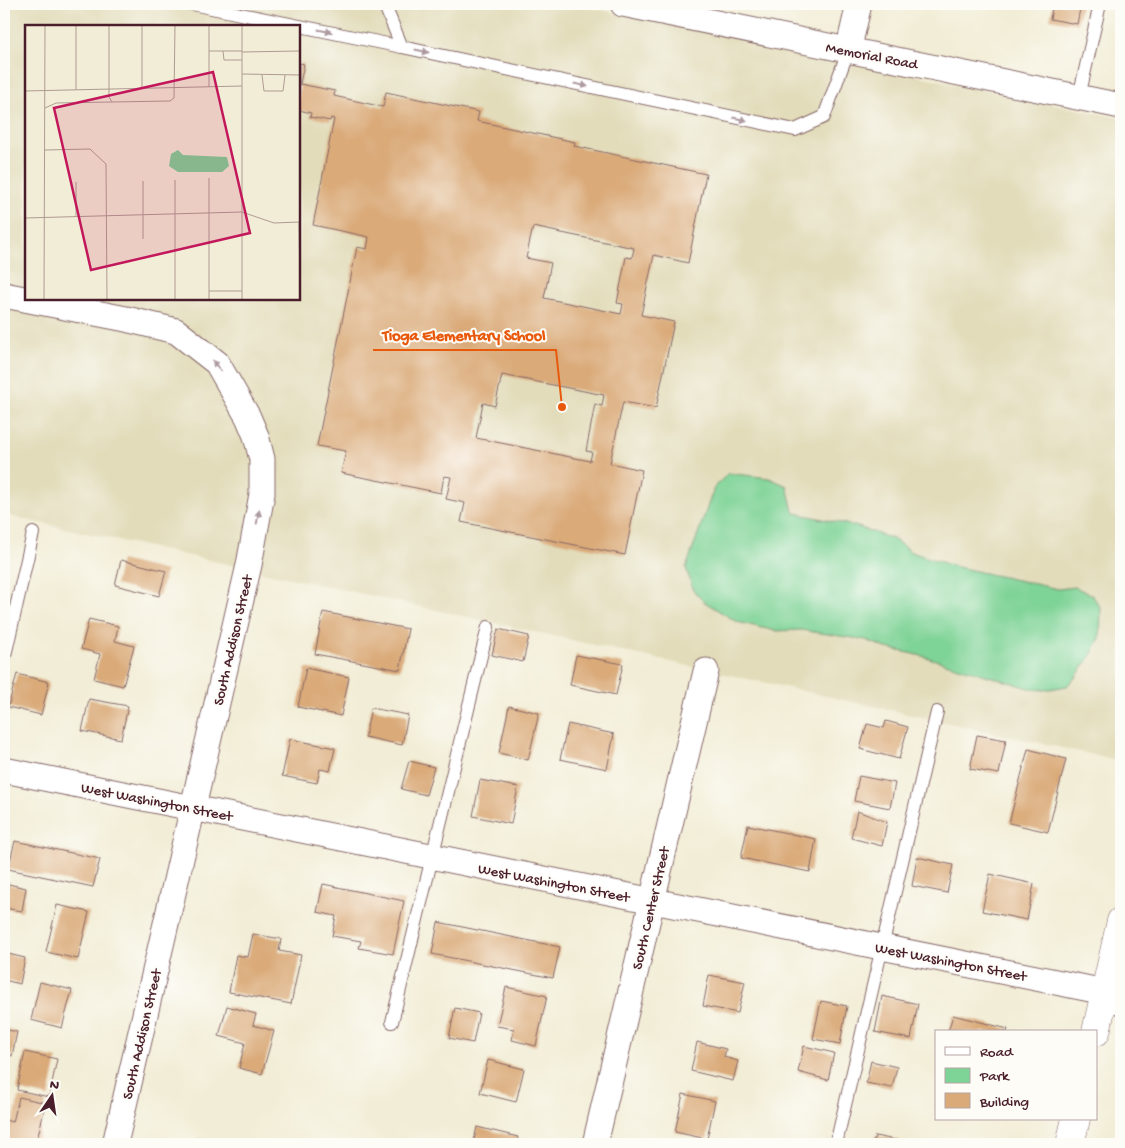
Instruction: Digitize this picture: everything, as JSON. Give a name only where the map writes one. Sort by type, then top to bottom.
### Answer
[{"type":"main road","points":[[1097,1030],[1113,997],[1121,921]]},
{"type":"main road","points":[[1070,1144],[1076,1120]]},
{"type":"street","name":"Memorial Road","points":[[625,4],[1121,106]]},
{"type":"street","points":[[848,51],[859,4]]},
{"type":"street","name":"South Addison Street","points":[[4,295],[25,299]]},
{"type":"street","name":"South Addison Street","points":[[29,300],[176,331],[217,364],[248,417],[256,436],[262,459],[262,494],[249,565],[115,1144]]},
{"type":"street","name":"South Center Street","points":[[595,1144],[706,672]]},
{"type":"street","name":"West Washington Street","points":[[4,770],[883,948],[1113,997]]},
{"type":"lane","points":[[192,4],[295,25]]},
{"type":"lane","points":[[388,4],[387,11],[402,47]]},
{"type":"lane","points":[[1079,97],[1100,4]]},
{"type":"lane","points":[[300,26],[794,130],[824,118],[848,51]]},
{"type":"lane","points":[[4,660],[33,534]]},
{"type":"lane","points":[[392,1022],[488,627]]},
{"type":"lane","points":[[836,1144],[937,712]]},
{"type":"shaded area","points":[[4,4],[573,4],[1121,118],[1121,761],[4,515]]},
{"type":"green space","points":[[728,473],[769,478],[787,486],[795,513],[855,526],[893,539],[911,552],[953,566],[1058,589],[1075,587],[1092,595],[1101,608],[1100,638],[1089,659],[1067,686],[1045,690],[1032,689],[922,656],[886,648],[866,640],[801,630],[775,631],[737,622],[703,601],[693,590],[686,568],[714,488]]},
{"type":"building","points":[[1053,4],[1081,4],[1077,24],[1050,19]]},
{"type":"building","points":[[300,63],[304,64],[300,84]]},
{"type":"building","points":[[300,84],[335,91],[334,96],[383,107],[386,92],[479,112],[477,121],[575,142],[574,146],[706,174],[688,263],[654,255],[641,315],[674,322],[656,408],[623,402],[610,463],[642,470],[625,555],[461,522],[465,503],[446,499],[451,477],[444,476],[441,493],[341,473],[346,451],[317,446],[357,247],[367,249],[369,237],[313,225],[334,119],[331,118],[330,121],[310,117],[311,113],[300,110]],"holes":[[[533,227],[634,248],[632,258],[626,257],[617,303],[623,304],[621,314],[544,298],[551,263],[526,258]],[[502,375],[604,395],[602,406],[595,404],[586,451],[592,452],[590,461],[476,438],[483,403],[495,406]]]},
{"type":"building","points":[[121,560],[166,571],[159,596],[115,585]]},
{"type":"building","points":[[323,612],[408,629],[400,670],[315,654]]},
{"type":"building","points":[[89,619],[118,626],[115,641],[134,646],[123,686],[94,679],[100,654],[81,649]]},
{"type":"building","points":[[498,629],[529,636],[523,662],[492,655]]},
{"type":"building","points":[[576,655],[623,664],[616,695],[570,685]]},
{"type":"building","points":[[306,668],[349,677],[341,716],[298,707]]},
{"type":"building","points":[[17,674],[49,682],[41,715],[8,707]]},
{"type":"building","points":[[89,699],[128,706],[121,739],[82,731]]},
{"type":"building","points":[[509,706],[539,713],[528,760],[499,753]]},
{"type":"building","points":[[371,708],[408,715],[402,745],[365,737]]},
{"type":"building","points":[[886,721],[908,727],[899,759],[860,749],[867,724],[884,728]]},
{"type":"building","points":[[568,724],[614,734],[607,769],[560,759]]},
{"type":"building","points":[[977,735],[1006,740],[999,774],[970,769]]},
{"type":"building","points":[[290,739],[335,748],[330,771],[320,769],[317,783],[282,776]]},
{"type":"building","points":[[1028,749],[1066,759],[1048,832],[1009,823]]},
{"type":"building","points":[[409,761],[434,767],[426,795],[401,789]]},
{"type":"building","points":[[859,776],[895,783],[890,808],[854,801]]},
{"type":"building","points":[[480,780],[518,787],[511,824],[473,816]]},
{"type":"building","points":[[857,811],[887,822],[882,846],[851,838]]},
{"type":"building","points":[[748,825],[816,839],[810,872],[741,858]]},
{"type":"building","points":[[15,841],[100,859],[93,887],[8,869]]},
{"type":"building","points":[[917,857],[953,865],[947,893],[912,886]]},
{"type":"building","points":[[990,874],[1034,884],[1027,920],[982,911]]},
{"type":"building","points":[[4,883],[26,888],[22,911],[4,908]]},
{"type":"building","points":[[323,884],[404,901],[393,954],[359,948],[361,941],[332,936],[336,916],[317,912]]},
{"type":"building","points":[[57,905],[89,912],[78,959],[46,952]]},
{"type":"building","points":[[438,922],[560,947],[553,978],[432,954]]},
{"type":"building","points":[[253,934],[281,939],[279,951],[301,955],[291,1004],[229,992],[236,955],[248,957]]},
{"type":"building","points":[[4,953],[25,958],[20,984],[4,980]]},
{"type":"building","points":[[709,975],[745,982],[738,1013],[703,1006]]},
{"type":"building","points":[[40,982],[72,990],[62,1028],[31,1020]]},
{"type":"building","points":[[506,987],[547,996],[536,1046],[512,1040],[514,1029],[497,1026]]},
{"type":"building","points":[[882,996],[918,1004],[911,1039],[875,1032]]},
{"type":"building","points":[[821,1001],[847,1006],[840,1044],[813,1039]]},
{"type":"building","points":[[227,1006],[256,1014],[253,1025],[274,1031],[262,1074],[239,1068],[245,1043],[219,1036]]},
{"type":"building","points":[[455,1008],[479,1013],[473,1043],[449,1038]]},
{"type":"building","points":[[953,1015],[1008,1029],[1008,1030],[949,1030]]},
{"type":"building","points":[[4,1029],[17,1032],[12,1056],[4,1055]]},
{"type":"building","points":[[697,1042],[726,1049],[724,1057],[738,1061],[733,1081],[691,1071]]},
{"type":"building","points":[[804,1046],[834,1053],[828,1080],[798,1072]]},
{"type":"building","points":[[25,1052],[57,1059],[49,1097],[17,1090]]},
{"type":"building","points":[[488,1060],[524,1069],[516,1102],[480,1093]]},
{"type":"building","points":[[871,1061],[897,1067],[892,1088],[866,1083]]},
{"type":"building","points":[[683,1094],[715,1101],[707,1139],[675,1132]]},
{"type":"building","points":[[19,1097],[46,1103],[36,1144],[4,1144],[4,1120],[13,1122]]},
{"type":"building","points":[[477,1127],[518,1137],[516,1144],[473,1144]]},
{"type":"building","points":[[875,1136],[911,1143],[911,1144],[873,1144]]},
{"type":"building","points":[[198,1138],[226,1143],[226,1144],[197,1144]]},
{"type":"place","name":"Tioga Elementary School","points":[[562,407]]}]
